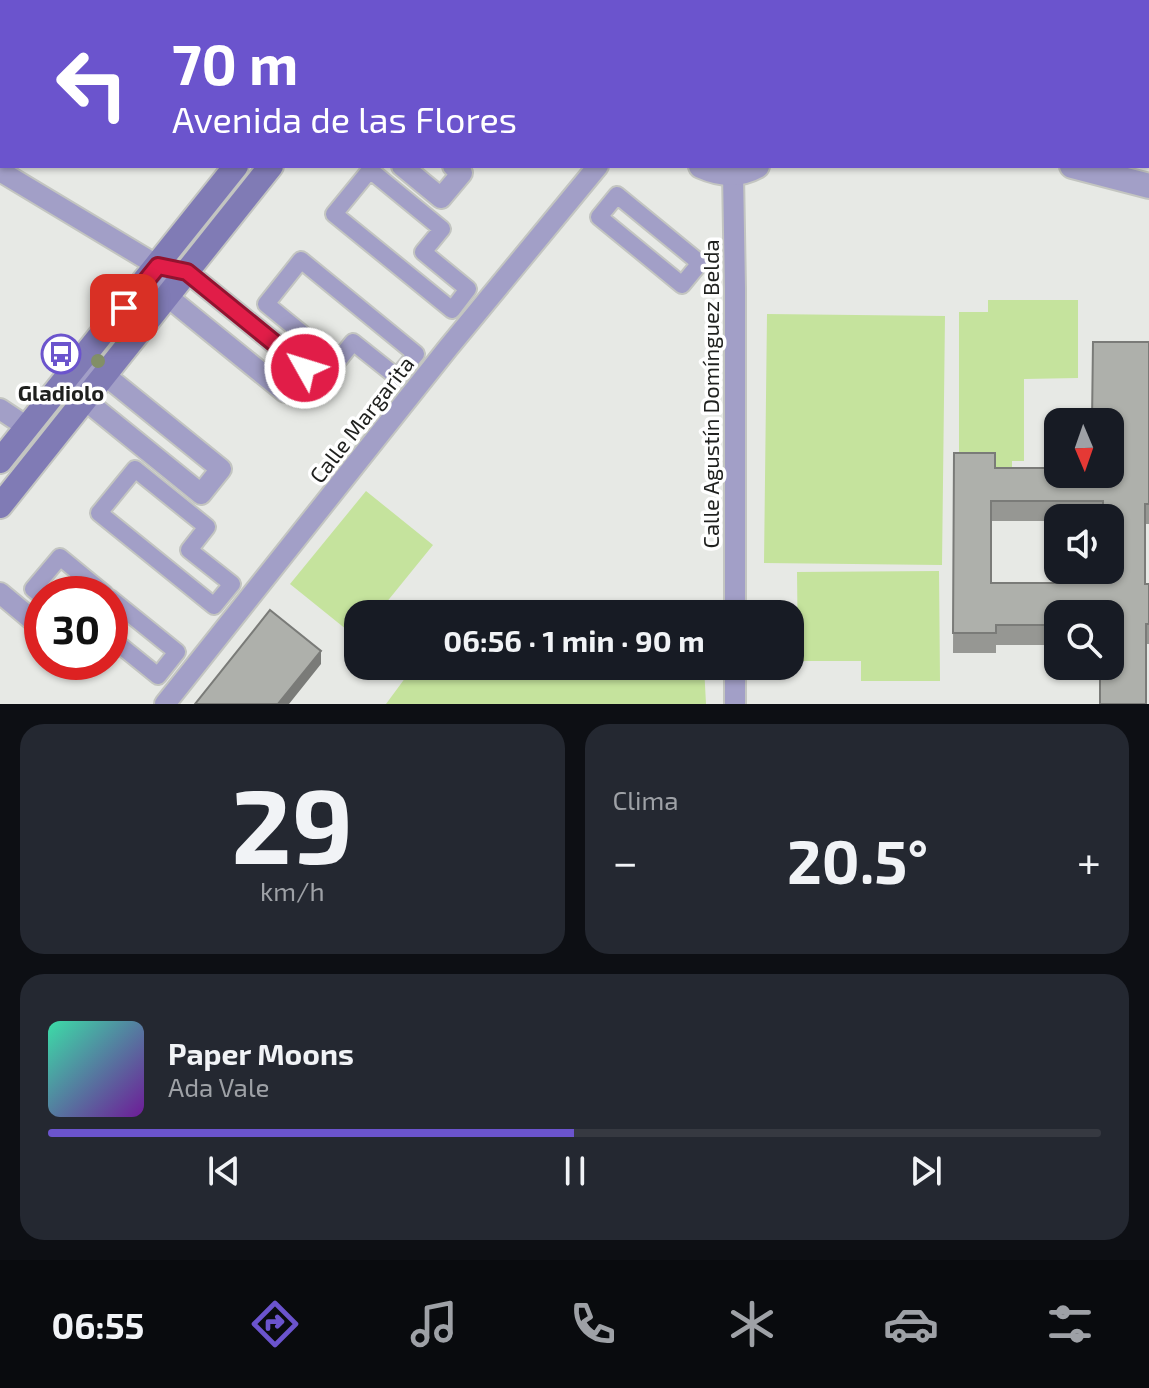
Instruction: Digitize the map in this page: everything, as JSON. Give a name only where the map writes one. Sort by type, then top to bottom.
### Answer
[{"type":"main road","points":[[0,461],[234,168]]},
{"type":"main road","points":[[0,506],[269,168]]},
{"type":"street","points":[[404,168],[441,198],[462,173],[456,168]]},
{"type":"street","name":"Calle Margarita","points":[[165,704],[448,348],[596,168]]},
{"type":"street","points":[[706,168],[733,173],[754,168]]},
{"type":"street","points":[[1080,168],[1149,186]]},
{"type":"street","points":[[370,170],[442,229],[423,252],[468,289],[452,310],[334,214],[370,170]]},
{"type":"street","points":[[0,171],[158,266],[187,272],[305,368],[285,392],[168,297],[158,266]]},
{"type":"street","name":"Calle Agustín Domínguez Belda","points":[[733,173],[735,600]]},
{"type":"street","points":[[617,195],[700,263],[682,285],[599,217],[617,195]]},
{"type":"street","points":[[301,260],[416,354],[397,377],[353,342],[337,362],[266,304],[301,260]]},
{"type":"street","points":[[73,371],[106,376],[221,469],[201,494],[85,400],[73,371]]},
{"type":"street","points":[[0,409],[27,427]]},
{"type":"street","points":[[135,469],[207,527],[189,550],[232,584],[214,606],[99,513],[135,469]]},
{"type":"street","points":[[44,576],[60,557],[83,576]]},
{"type":"street","points":[[0,593],[24,613]]},
{"type":"street","points":[[128,613],[177,652],[158,676],[128,652]]},
{"type":"street","points":[[735,680],[735,704]]},
{"type":"green space","points":[[988,300],[1078,300],[1078,378],[1024,379],[1024,461],[1012,461],[1012,475],[959,475],[959,312],[988,312]]},
{"type":"green space","points":[[767,314],[945,316],[942,565],[764,563]]},
{"type":"green space","points":[[366,491],[433,545],[388,600],[344,600],[344,628],[290,584]]},
{"type":"green space","points":[[939,571],[940,681],[861,681],[861,661],[804,661],[804,600],[797,600],[797,572]]},
{"type":"green space","points":[[404,680],[705,680],[706,704],[386,704]]},
{"type":"building","points":[[1093,342],[1149,342],[1149,504],[1145,504],[1145,584],[1149,584],[1146,704],[1100,704],[1100,680],[1124,680],[1124,600],[1044,600],[1044,625],[996,625],[996,633],[953,633],[954,453],[995,453],[995,468],[1044,468],[1044,488],[1124,488],[1124,408],[1092,408]]},
{"type":"building","points":[[270,610],[321,651],[278,704],[195,704]]},
{"type":"place","name":"Gladiolo","points":[[61,354]]},
{"type":"route","points":[[124,308],[158,266],[187,272],[305,368]]}]
